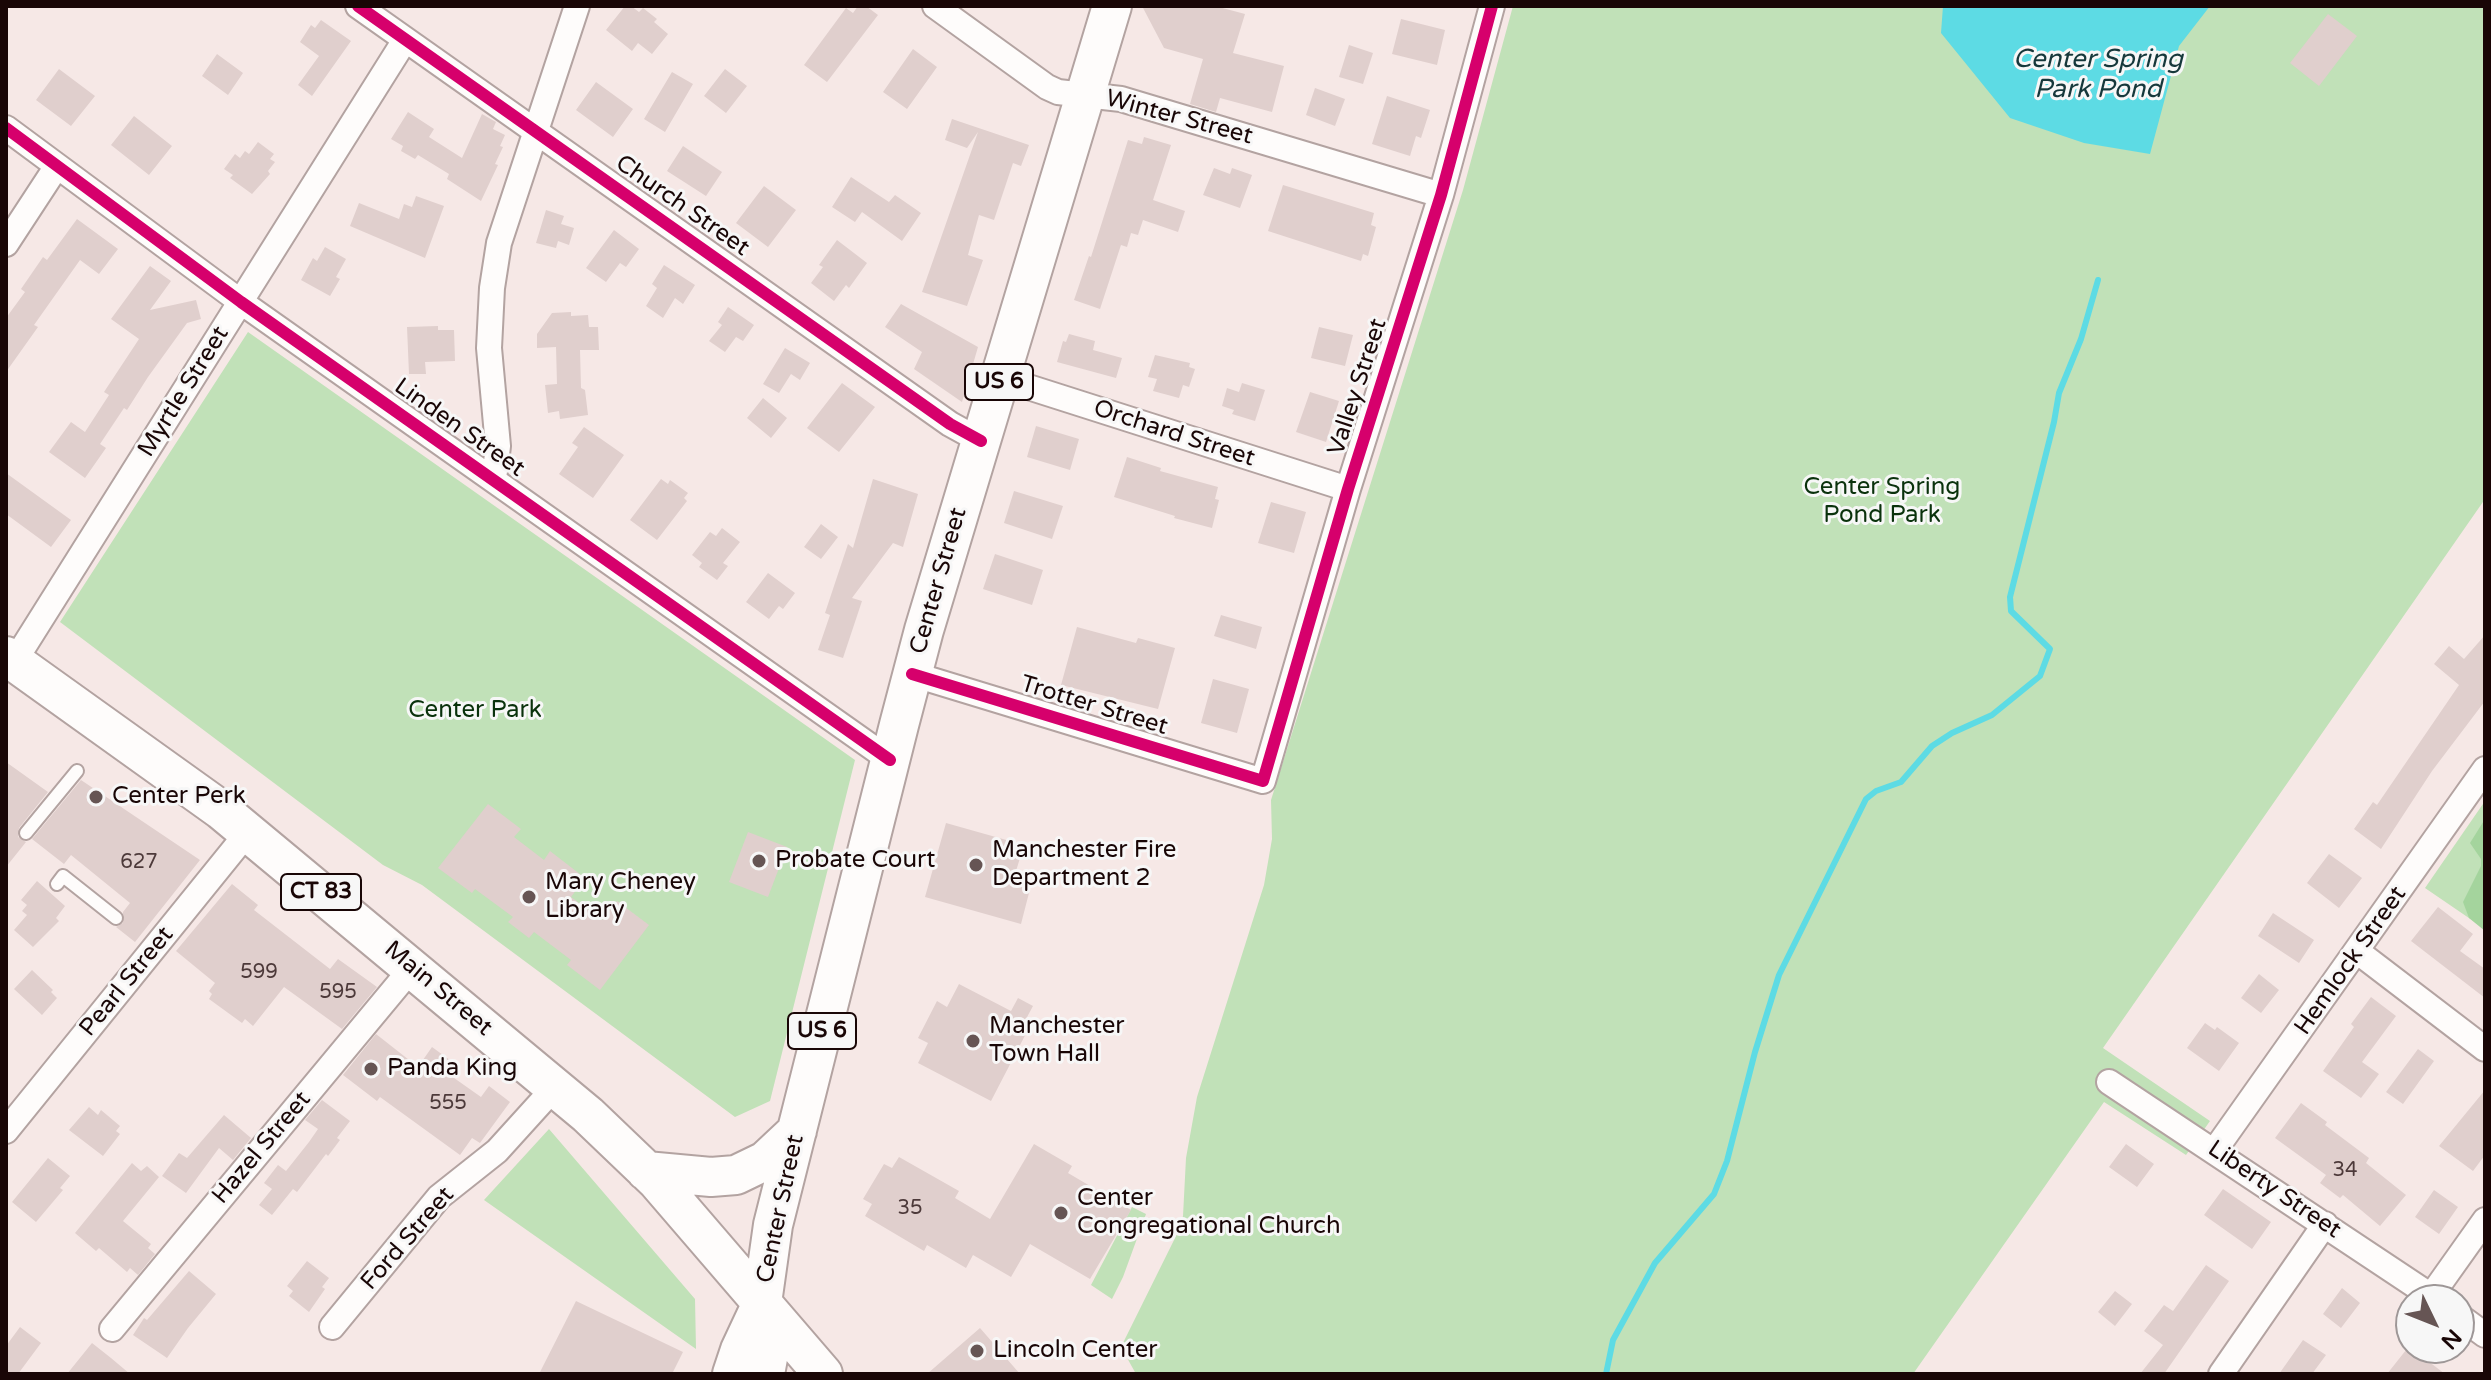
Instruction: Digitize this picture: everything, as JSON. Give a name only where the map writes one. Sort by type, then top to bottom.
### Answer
[{"type":"main road","name":"Center Street","points":[[762,1303],[773,1225],[912,674],[1112,6]]},
{"type":"main road","name":"Main Street","points":[[10,659],[248,832],[555,1087],[646,1171],[823,1374]]},
{"type":"main road","points":[[646,1171],[711,1177],[736,1175],[765,1161],[797,1131]]},
{"type":"main road","name":"US 6","points":[[732,1374],[762,1303]]},
{"type":"main road","name":"US 6","points":[[762,1303],[768,1358],[765,1374]]},
{"type":"street","name":"Church Street","points":[[358,6],[950,424],[981,441]]},
{"type":"street","points":[[494,479],[498,446],[489,348],[492,288],[499,243],[577,6]]},
{"type":"street","name":"Winter Street","points":[[935,6],[1047,87],[1071,94],[1121,99],[1441,195]]},
{"type":"street","name":"Valley Street","points":[[1263,781],[1348,489],[1441,195],[1492,6]]},
{"type":"street","name":"Myrtle Street","points":[[10,659],[241,302],[405,40]]},
{"type":"street","name":"Linden Street","points":[[6,128],[241,302],[890,760]]},
{"type":"street","points":[[6,244],[57,166]]},
{"type":"street","name":"Orchard Street","points":[[1000,378],[1348,489]]},
{"type":"street","name":"Trotter Street","points":[[912,674],[1263,781]]},
{"type":"street","name":"Hemlock Street","points":[[2215,1150],[2485,769]]},
{"type":"street","name":"Pearl Street","points":[[6,1131],[248,832]]},
{"type":"street","points":[[2358,952],[2485,1049]]},
{"type":"street","name":"Hazel Street","points":[[112,1329],[412,968]]},
{"type":"street","name":"Liberty Street","points":[[2109,1082],[2413,1284]]},
{"type":"street","name":"Ford Street","points":[[332,1327],[439,1197],[497,1151],[555,1087]]},
{"type":"street","points":[[2443,1284],[2485,1220]]},
{"type":"street","points":[[2221,1374],[2325,1224]]},
{"type":"lane","points":[[26,833],[77,771]]},
{"type":"lane","points":[[57,884],[63,876],[116,918]]},
{"type":"green space","name":"Center Spring Pond Park","points":[[1513,6],[2485,6],[2485,499],[2103,1048],[2210,1121],[2186,1155],[2104,1102],[1913,1374],[1136,1374],[1121,1347],[1183,1216],[1186,1158],[1197,1097],[1264,885],[1272,839],[1271,800],[1463,190]]},
{"type":"green space","name":"Center Park","points":[[248,332],[855,760],[770,1101],[735,1117],[422,885],[383,865],[60,622]]},
{"type":"green space","points":[[2485,801],[2485,929],[2425,888]]},
{"type":"green space","points":[[2485,819],[2485,931],[2469,918],[2463,902],[2481,866],[2481,859],[2470,843]]},
{"type":"green space","points":[[549,1129],[695,1299],[696,1349],[484,1200]]},
{"type":"green space","points":[[1132,1207],[1146,1214],[1112,1299],[1091,1285]]},
{"type":"water","name":"Center Spring Park Pond","points":[[1943,6],[2210,6],[2179,46],[2150,154],[2084,143],[2010,118],[1941,33]]},
{"type":"building","points":[[625,6],[639,12],[643,8],[657,19],[654,22],[668,34],[652,54],[638,43],[632,51],[606,30]]},
{"type":"building","points":[[858,6],[866,6],[878,15],[827,82],[804,65],[846,8],[853,13]]},
{"type":"building","points":[[1142,6],[1215,6],[1245,14],[1233,53],[1284,66],[1272,112],[1220,98],[1216,112],[1190,104],[1203,59],[1164,48]]},
{"type":"building","points":[[2328,14],[2357,36],[2319,86],[2290,63]]},
{"type":"building","points":[[1401,19],[1445,30],[1437,65],[1392,54]]},
{"type":"building","points":[[321,20],[351,41],[312,96],[298,85],[319,56],[300,42],[311,25],[315,28]]},
{"type":"building","points":[[1349,45],[1373,53],[1363,84],[1339,77]]},
{"type":"building","points":[[913,49],[937,67],[907,109],[883,92]]},
{"type":"building","points":[[217,54],[243,73],[228,95],[202,76]]},
{"type":"building","points":[[59,69],[95,96],[71,126],[36,100]]},
{"type":"building","points":[[725,69],[747,86],[726,113],[704,96]]},
{"type":"building","points":[[672,72],[693,84],[665,132],[644,119]]},
{"type":"building","points":[[596,82],[633,109],[613,137],[576,110]]},
{"type":"building","points":[[1315,88],[1345,99],[1335,126],[1306,115]]},
{"type":"building","points":[[1387,96],[1430,110],[1421,138],[1416,136],[1410,156],[1372,144]]},
{"type":"building","points":[[408,112],[434,129],[429,137],[462,158],[482,114],[496,122],[493,129],[505,135],[500,146],[503,147],[481,201],[447,179],[449,174],[418,155],[415,159],[401,151],[403,146],[391,139]]},
{"type":"building","points":[[134,116],[172,146],[149,175],[111,145]]},
{"type":"building","points":[[952,119],[1029,145],[1021,166],[1013,163],[994,220],[979,215],[968,255],[983,260],[967,306],[922,292],[978,132],[967,148],[945,140]]},
{"type":"building","points":[[1144,137],[1171,145],[1153,200],[1185,211],[1178,232],[1143,220],[1138,235],[1131,233],[1127,247],[1121,245],[1100,309],[1074,300],[1128,140],[1142,144]]},
{"type":"building","points":[[258,142],[274,154],[270,159],[275,162],[268,171],[270,174],[252,194],[230,178],[233,175],[224,169],[235,154],[240,158],[245,151],[249,154]]},
{"type":"building","points":[[683,146],[722,172],[706,196],[667,171]]},
{"type":"building","points":[[1214,168],[1230,174],[1232,168],[1252,175],[1240,208],[1203,195]]},
{"type":"building","points":[[851,177],[889,202],[895,195],[921,213],[902,241],[862,212],[855,222],[832,207]]},
{"type":"building","points":[[1283,185],[1374,213],[1371,225],[1376,227],[1368,256],[1363,254],[1361,261],[1268,231]]},
{"type":"building","points":[[764,186],[796,210],[768,247],[736,223]]},
{"type":"building","points":[[416,196],[444,206],[425,258],[350,226],[359,203],[399,219],[404,204],[412,207]]},
{"type":"building","points":[[546,210],[564,216],[561,224],[574,228],[569,245],[558,241],[556,248],[536,243]]},
{"type":"building","points":[[77,219],[118,249],[99,274],[80,260],[34,325],[38,327],[6,372],[6,318],[25,292],[21,289],[43,257],[47,260]]},
{"type":"building","points":[[614,230],[639,249],[626,267],[620,263],[606,282],[586,268]]},
{"type":"building","points":[[837,240],[867,263],[849,288],[846,285],[834,301],[811,283],[823,267],[819,265]]},
{"type":"building","points":[[325,247],[346,259],[336,277],[340,279],[330,296],[301,280],[313,258],[317,261]]},
{"type":"building","points":[[664,265],[695,285],[683,304],[675,298],[663,318],[646,306],[657,288],[652,284]]},
{"type":"building","points":[[150,266],[171,281],[150,310],[196,300],[201,319],[187,323],[127,410],[124,408],[100,444],[106,448],[85,478],[49,452],[71,422],[85,432],[109,395],[104,392],[139,339],[111,319]]},
{"type":"building","points":[[901,304],[978,347],[962,402],[914,369],[922,352],[885,327]]},
{"type":"building","points":[[728,307],[754,325],[743,341],[736,337],[725,352],[709,341],[722,325],[718,322]]},
{"type":"building","points":[[571,312],[571,316],[588,315],[589,327],[598,327],[599,350],[580,350],[581,388],[585,390],[588,415],[560,419],[559,411],[548,413],[545,385],[557,384],[556,347],[537,348],[537,334],[552,313]]},
{"type":"building","points":[[438,326],[438,330],[454,330],[455,361],[425,362],[426,374],[409,374],[407,327]]},
{"type":"building","points":[[1319,327],[1353,335],[1345,366],[1311,358]]},
{"type":"building","points":[[1069,334],[1095,341],[1093,350],[1122,358],[1116,378],[1057,362],[1063,341],[1066,342]]},
{"type":"building","points":[[785,348],[810,363],[800,380],[791,374],[779,393],[763,384]]},
{"type":"building","points":[[1155,355],[1190,363],[1189,367],[1195,369],[1189,387],[1183,385],[1179,398],[1153,391],[1157,379],[1148,377]]},
{"type":"building","points":[[842,383],[875,407],[839,452],[807,428]]},
{"type":"building","points":[[1242,383],[1265,390],[1255,421],[1232,414],[1234,410],[1222,406],[1227,388],[1239,392]]},
{"type":"building","points":[[1310,392],[1339,401],[1326,442],[1296,432]]},
{"type":"building","points":[[763,398],[787,418],[771,438],[747,418]]},
{"type":"building","points":[[1036,426],[1079,439],[1070,470],[1027,457]]},
{"type":"building","points":[[584,427],[624,455],[593,498],[559,474],[578,447],[572,443]]},
{"type":"building","points":[[1127,457],[1161,468],[1160,471],[1218,487],[1215,499],[1219,500],[1212,528],[1114,497]]},
{"type":"building","points":[[6,473],[71,520],[51,547],[6,514]]},
{"type":"building","points":[[661,479],[668,484],[670,480],[688,493],[684,498],[687,501],[657,540],[630,520]]},
{"type":"building","points":[[873,479],[918,494],[903,547],[893,543],[852,598],[862,601],[843,658],[818,650],[830,615],[825,613],[848,544],[853,548]]},
{"type":"building","points":[[1014,491],[1063,506],[1052,539],[1004,523]]},
{"type":"building","points":[[1271,502],[1306,512],[1294,553],[1258,543]]},
{"type":"building","points":[[821,524],[838,537],[821,559],[804,547]]},
{"type":"building","points":[[722,528],[740,542],[723,563],[728,566],[717,580],[699,567],[702,563],[692,555],[710,532],[716,536]]},
{"type":"building","points":[[995,554],[1043,570],[1032,605],[983,589]]},
{"type":"building","points":[[768,573],[795,593],[783,609],[779,606],[769,619],[746,602]]},
{"type":"building","points":[[1221,615],[1262,627],[1256,649],[1214,636]]},
{"type":"building","points":[[1077,627],[1136,643],[1138,638],[1175,648],[1158,709],[1061,685]]},
{"type":"building","points":[[2485,635],[2485,701],[2432,771],[2381,849],[2354,829],[2373,802],[2377,805],[2459,685],[2434,664],[2449,646],[2464,659]]},
{"type":"building","points":[[1213,679],[1249,689],[1237,733],[1201,723]]},
{"type":"building","points":[[6,762],[48,792],[19,828],[18,837],[26,842],[6,867]]},
{"type":"building","points":[[81,780],[200,860],[135,942],[116,927],[123,923],[123,912],[130,903],[71,855],[64,864],[32,839]]},
{"type":"building","name":"Mary Cheney Library","points":[[488,804],[521,829],[514,837],[544,860],[550,851],[585,878],[571,897],[602,920],[617,901],[649,925],[600,990],[567,965],[571,960],[534,932],[529,938],[508,922],[513,917],[475,889],[472,893],[438,868]]},
{"type":"building","name":"Manchester Fire Department 2","points":[[946,823],[1024,845],[1012,884],[1030,889],[1021,924],[925,897]]},
{"type":"building","name":"Probate Court","points":[[748,832],[787,847],[768,897],[729,882]]},
{"type":"building","points":[[2329,854],[2362,878],[2339,908],[2307,883]]},
{"type":"building","points":[[37,881],[65,906],[56,918],[59,921],[33,947],[14,930],[27,915],[22,911],[27,905],[21,900]]},
{"type":"building","points":[[232,884],[258,905],[254,910],[330,969],[338,959],[377,987],[342,1029],[284,987],[253,1026],[245,1019],[242,1023],[209,999],[212,994],[209,991],[215,983],[176,951]]},
{"type":"building","points":[[2438,907],[2473,934],[2460,951],[2485,969],[2485,998],[2411,941]]},
{"type":"building","points":[[2273,913],[2314,940],[2299,963],[2258,936]]},
{"type":"building","points":[[32,970],[57,998],[42,1015],[14,989]]},
{"type":"building","points":[[2259,974],[2279,990],[2261,1013],[2241,998]]},
{"type":"building","name":"Manchester Town Hall","points":[[959,984],[1011,1011],[1018,998],[1033,1006],[1026,1019],[1032,1022],[991,1101],[918,1063],[928,1043],[918,1038],[937,1001],[947,1007]]},
{"type":"building","points":[[2371,997],[2396,1016],[2362,1062],[2379,1074],[2361,1098],[2323,1071]]},
{"type":"building","points":[[2205,1023],[2215,1030],[2217,1027],[2239,1043],[2219,1071],[2187,1048]]},
{"type":"building","points":[[376,1034],[418,1067],[432,1047],[454,1063],[447,1073],[481,1097],[489,1086],[510,1102],[480,1143],[472,1138],[460,1155],[380,1097],[377,1101],[343,1075]]},
{"type":"building","points":[[2418,1049],[2434,1061],[2403,1104],[2386,1092]]},
{"type":"building","points":[[2485,1090],[2485,1155],[2473,1171],[2439,1146]]},
{"type":"building","points":[[322,1100],[350,1121],[328,1156],[326,1154],[297,1192],[293,1189],[272,1215],[259,1205],[272,1189],[264,1183],[278,1165],[286,1171],[309,1142],[318,1129],[305,1120]]},
{"type":"building","points":[[2301,1103],[2369,1158],[2366,1163],[2406,1195],[2380,1226],[2343,1195],[2340,1198],[2320,1183],[2326,1175],[2275,1138]]},
{"type":"building","points":[[89,1107],[98,1115],[101,1110],[120,1126],[116,1131],[120,1134],[103,1156],[69,1130]]},
{"type":"building","points":[[224,1115],[251,1138],[233,1160],[219,1148],[186,1193],[162,1176],[179,1153],[187,1158]]},
{"type":"building","name":"Center Congregational Church","points":[[1034,1144],[1072,1166],[1068,1173],[1131,1210],[1090,1279],[1030,1244],[1011,1277],[973,1255],[966,1268],[927,1245],[924,1251],[865,1216],[872,1204],[863,1199],[884,1164],[892,1168],[899,1157],[959,1191],[955,1198],[990,1219]]},
{"type":"building","points":[[2126,1144],[2154,1164],[2137,1187],[2109,1167]]},
{"type":"building","points":[[48,1158],[70,1176],[60,1188],[63,1190],[36,1222],[12,1202]]},
{"type":"building","points":[[132,1163],[141,1171],[147,1166],[159,1177],[123,1221],[151,1244],[148,1248],[155,1254],[138,1275],[130,1268],[127,1272],[99,1248],[96,1251],[75,1233]]},
{"type":"building","points":[[2223,1189],[2271,1222],[2252,1249],[2204,1215]]},
{"type":"building","points":[[2434,1190],[2458,1207],[2439,1234],[2415,1217]]},
{"type":"building","points":[[307,1261],[329,1278],[309,1312],[289,1296],[293,1291],[287,1286]]},
{"type":"building","points":[[2206,1265],[2229,1281],[2164,1374],[2140,1374],[2163,1345],[2144,1331],[2164,1305],[2173,1311]]},
{"type":"building","points":[[189,1271],[216,1294],[167,1358],[133,1335],[144,1318],[147,1320]]},
{"type":"building","points":[[2342,1288],[2360,1303],[2341,1328],[2323,1314]]},
{"type":"building","points":[[2115,1291],[2132,1304],[2115,1326],[2098,1312]]},
{"type":"building","points":[[576,1301],[683,1352],[672,1374],[539,1374]]},
{"type":"building","points":[[20,1327],[41,1343],[18,1374],[6,1374],[6,1346]]},
{"type":"building","name":"Lincoln Center","points":[[980,1328],[1020,1374],[927,1374]]},
{"type":"building","points":[[2303,1340],[2326,1355],[2312,1374],[2279,1374]]},
{"type":"building","points":[[92,1343],[111,1358],[130,1374],[67,1374]]},
{"type":"building","points":[[2395,1364],[2432,1364],[2445,1374],[2387,1374]]},
{"type":"waterway","points":[[1606,1374],[1613,1340],[1655,1263],[1714,1194],[1727,1161],[1779,975],[1866,799],[1876,791],[1901,782],[1932,746],[1992,715],[2040,676],[2050,649],[2011,611],[2010,597],[2059,393],[2081,339],[2098,280]]},
{"type":"cycle path","points":[[358,6],[950,424],[981,441]]},
{"type":"cycle path","points":[[912,674],[1263,781],[1348,489],[1441,195],[1492,6]]},
{"type":"cycle path","points":[[6,128],[241,302],[890,760]]},
{"type":"place","name":"Center Perk","points":[[96,797]]},
{"type":"place","name":"Probate Court","points":[[759,861]]},
{"type":"place","name":"Manchester Fire Department 2","points":[[976,865]]},
{"type":"place","name":"Mary Cheney Library","points":[[529,897]]},
{"type":"place","name":"Manchester Town Hall","points":[[973,1041]]},
{"type":"place","name":"Panda King","points":[[371,1069]]},
{"type":"place","name":"Center Congregational Church","points":[[1061,1213]]},
{"type":"place","name":"Lincoln Center","points":[[977,1351]]}]
